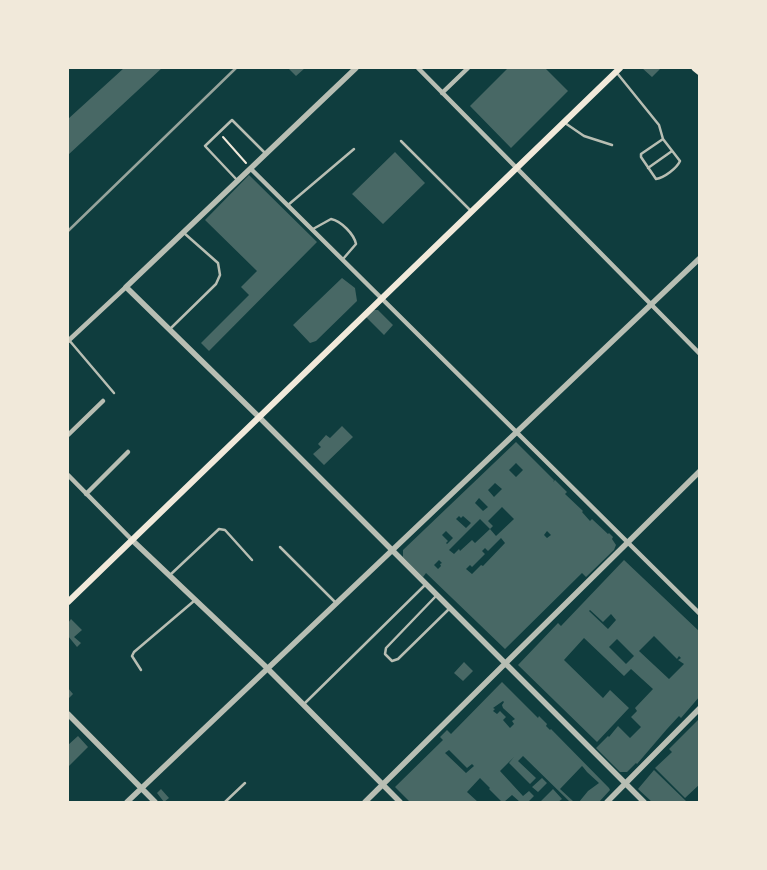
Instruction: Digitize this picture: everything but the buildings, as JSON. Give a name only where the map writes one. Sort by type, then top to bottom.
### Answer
[{"type":"main road","points":[[695,68],[700,72]]},
{"type":"main road","points":[[68,602],[618,70]]},
{"type":"street","points":[[68,341],[356,68]]},
{"type":"street","points":[[418,68],[700,354]]},
{"type":"street","points":[[442,93],[468,68]]},
{"type":"street","points":[[251,169],[700,614]]},
{"type":"street","points":[[127,802],[700,258]]},
{"type":"street","points":[[126,287],[259,417],[644,802]]},
{"type":"street","points":[[68,435],[102,401]]},
{"type":"street","points":[[86,494],[128,452]]},
{"type":"street","points":[[364,802],[700,471]]},
{"type":"street","points":[[68,475],[132,540],[303,704],[400,802]]},
{"type":"street","points":[[607,802],[700,708]]},
{"type":"street","points":[[68,714],[155,802]]},
{"type":"lane","points":[[618,70],[659,124],[663,139],[680,161],[661,178],[656,179],[641,157],[641,154],[663,139]]},
{"type":"lane","points":[[238,181],[205,146],[219,132],[232,120],[266,154]]},
{"type":"lane","points":[[563,122],[584,136],[612,145]]},
{"type":"lane","points":[[401,142],[471,212]]},
{"type":"lane","points":[[288,205],[354,148]]},
{"type":"lane","points":[[648,168],[672,151]]},
{"type":"lane","points":[[313,229],[331,219],[337,220],[355,238],[356,244],[342,259]]},
{"type":"lane","points":[[170,330],[216,284],[220,275],[218,263],[184,233]]},
{"type":"lane","points":[[68,341],[114,393]]},
{"type":"lane","points":[[170,576],[219,529],[224,530],[252,560]]},
{"type":"lane","points":[[280,548],[337,604]]},
{"type":"lane","points":[[303,704],[426,584]]},
{"type":"lane","points":[[437,595],[386,648],[385,654],[388,658],[392,661],[398,659],[450,608]]},
{"type":"lane","points":[[141,670],[133,660],[134,652],[195,600]]},
{"type":"lane","points":[[225,802],[245,783]]},
{"type":"path","points":[[219,132],[251,169]]},
{"type":"railway","points":[[68,231],[236,68]]}]
